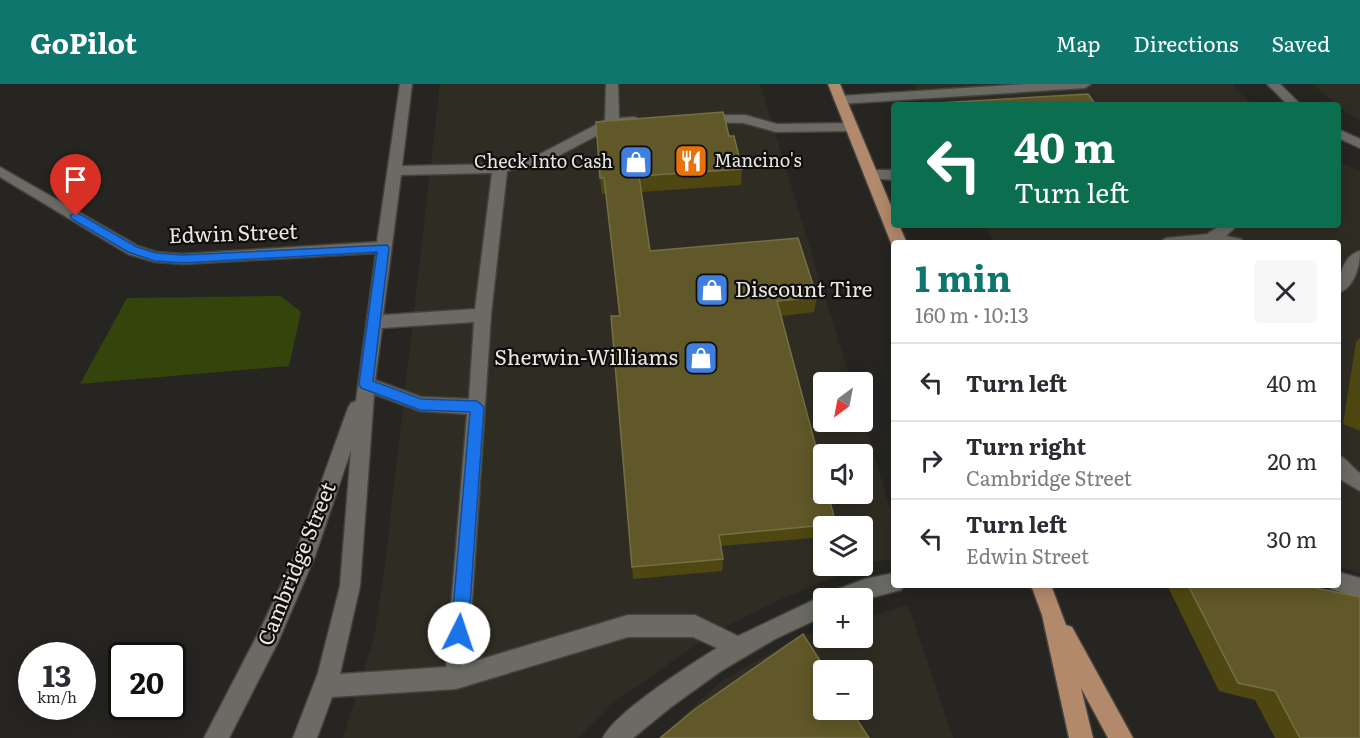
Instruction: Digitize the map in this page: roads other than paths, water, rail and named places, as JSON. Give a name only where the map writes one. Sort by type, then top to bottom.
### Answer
[{"type":"main road","points":[[834,84],[891,224]]},
{"type":"main road","points":[[1042,588],[1053,615],[1121,738]]},
{"type":"main road","points":[[1053,615],[1082,738]]},
{"type":"street","name":"Cambridge Street","points":[[305,738],[324,686],[350,586],[366,384],[406,84]]},
{"type":"street","points":[[612,84],[612,122]]},
{"type":"street","points":[[840,100],[1085,84]]},
{"type":"street","points":[[1273,84],[1292,102]]},
{"type":"street","points":[[692,119],[745,119],[776,128],[851,127]]},
{"type":"street","points":[[394,171],[500,168],[540,160],[612,122],[646,121]]},
{"type":"street","points":[[1341,134],[1360,144]]},
{"type":"street","points":[[456,678],[483,315],[500,168]]},
{"type":"street","name":"Edwin Street","points":[[0,171],[133,250],[155,257],[183,259],[383,248]]},
{"type":"street","points":[[871,175],[891,175]]},
{"type":"street","points":[[1211,239],[1227,228]]},
{"type":"street","points":[[1200,240],[1217,240]]},
{"type":"street","points":[[1341,283],[1360,256]]},
{"type":"street","points":[[374,322],[483,315]]},
{"type":"street","name":"Cambridge Street","points":[[216,738],[270,634],[305,556],[366,384]]},
{"type":"street","points":[[366,384],[420,404],[477,407]]},
{"type":"street","points":[[1341,467],[1346,474],[1360,483]]},
{"type":"street","points":[[1341,583],[1360,588]]},
{"type":"street","points":[[870,588],[891,584]]},
{"type":"street","points":[[615,738],[660,699],[737,647],[813,609]]},
{"type":"street","points":[[324,686],[456,678],[628,626],[695,626],[737,647]]},
{"type":"place","name":"Mancino's","points":[[691,161]]},
{"type":"place","name":"Check Into Cash","points":[[636,162]]},
{"type":"place","name":"Discount Tire","points":[[712,290]]},
{"type":"place","name":"Sherwin-Williams","points":[[701,358]]}]
